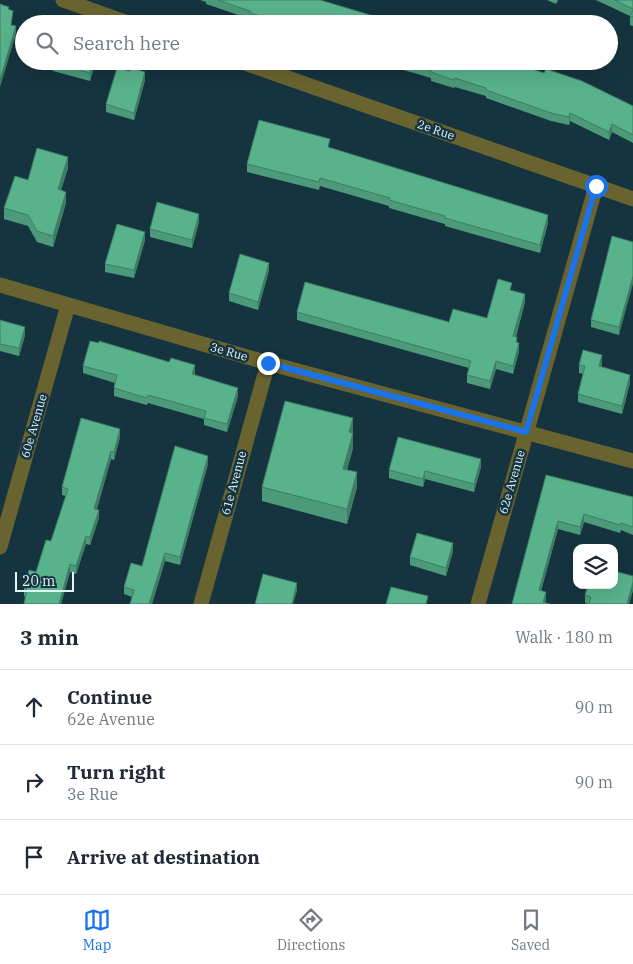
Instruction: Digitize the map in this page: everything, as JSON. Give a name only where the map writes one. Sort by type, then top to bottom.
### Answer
[{"type":"street","points":[[63,0],[106,15]]},
{"type":"street","name":"2e Rue","points":[[264,70],[633,199]]},
{"type":"street","name":"62e Avenue","points":[[478,604],[596,186]]},
{"type":"street","name":"3e Rue","points":[[0,285],[268,363],[633,461]]},
{"type":"street","name":"60e Avenue","points":[[0,547],[68,306]]},
{"type":"street","name":"61e Avenue","points":[[202,604],[268,363]]},
{"type":"building","points":[[218,0],[320,0],[370,15],[257,15],[250,13],[250,11]]},
{"type":"building","points":[[615,0],[633,0],[633,9]]},
{"type":"building","points":[[0,4],[9,7],[8,9],[13,11],[11,25],[15,26],[15,29],[0,80]]},
{"type":"building","points":[[79,70],[91,70],[90,73]]},
{"type":"building","points":[[116,70],[138,70],[145,72],[134,113],[106,104]]},
{"type":"building","points":[[431,70],[535,70],[544,73],[546,70],[549,70],[582,81],[633,106],[633,135],[612,124],[609,132],[570,113],[569,117],[551,113],[486,90],[486,88],[431,72]]},
{"type":"building","points":[[259,120],[330,139],[328,147],[548,215],[540,245],[445,218],[445,216],[389,200],[390,198],[320,178],[319,182],[247,164]]},
{"type":"building","points":[[37,148],[68,157],[58,189],[66,192],[53,236],[37,231],[28,215],[4,208],[15,176],[28,180]]},
{"type":"building","points":[[157,202],[199,214],[192,240],[150,229]]},
{"type":"building","points":[[117,224],[145,232],[134,270],[105,264]]},
{"type":"building","points":[[612,236],[633,242],[633,276],[619,327],[591,320]]},
{"type":"building","points":[[240,254],[269,263],[258,302],[229,293]]},
{"type":"building","points":[[498,279],[512,283],[510,290],[525,294],[513,336],[517,337],[516,342],[519,343],[513,366],[496,361],[490,381],[467,375],[471,361],[297,312],[305,282],[449,322],[453,309],[487,318]]},
{"type":"building","points":[[0,320],[25,327],[19,348],[0,344]]},
{"type":"building","points":[[90,341],[99,343],[99,341],[169,362],[171,358],[195,365],[192,374],[238,388],[227,424],[204,418],[206,411],[148,395],[147,398],[114,388],[117,375],[83,366]]},
{"type":"building","points":[[583,350],[602,355],[599,366],[630,375],[622,406],[578,394],[585,366],[579,365]]},
{"type":"building","points":[[285,401],[353,418],[349,432],[353,433],[343,469],[357,472],[347,509],[262,487]]},
{"type":"building","points":[[81,418],[120,429],[114,452],[111,451],[94,509],[99,510],[90,537],[86,536],[76,566],[70,564],[59,604],[24,604],[27,589],[24,588],[29,570],[36,572],[46,540],[51,541],[68,489],[62,487]]},
{"type":"building","points":[[398,437],[481,459],[474,484],[425,471],[423,479],[389,470]]},
{"type":"building","points":[[175,446],[208,456],[180,557],[165,553],[149,604],[130,604],[134,590],[124,587],[131,563],[142,566]]},
{"type":"building","points":[[546,475],[633,497],[633,527],[584,514],[580,527],[558,521],[539,590],[546,592],[543,602],[550,604],[512,604]]},
{"type":"building","points":[[417,533],[453,543],[446,568],[410,557]]},
{"type":"building","points":[[618,572],[633,576],[627,604],[589,604],[591,597],[585,595],[587,589],[618,589]]},
{"type":"building","points":[[263,574],[297,583],[292,604],[255,604]]},
{"type":"building","points":[[391,587],[428,596],[426,604],[386,604]]},
{"type":"route","points":[[268,363],[526,432],[596,186]]}]
